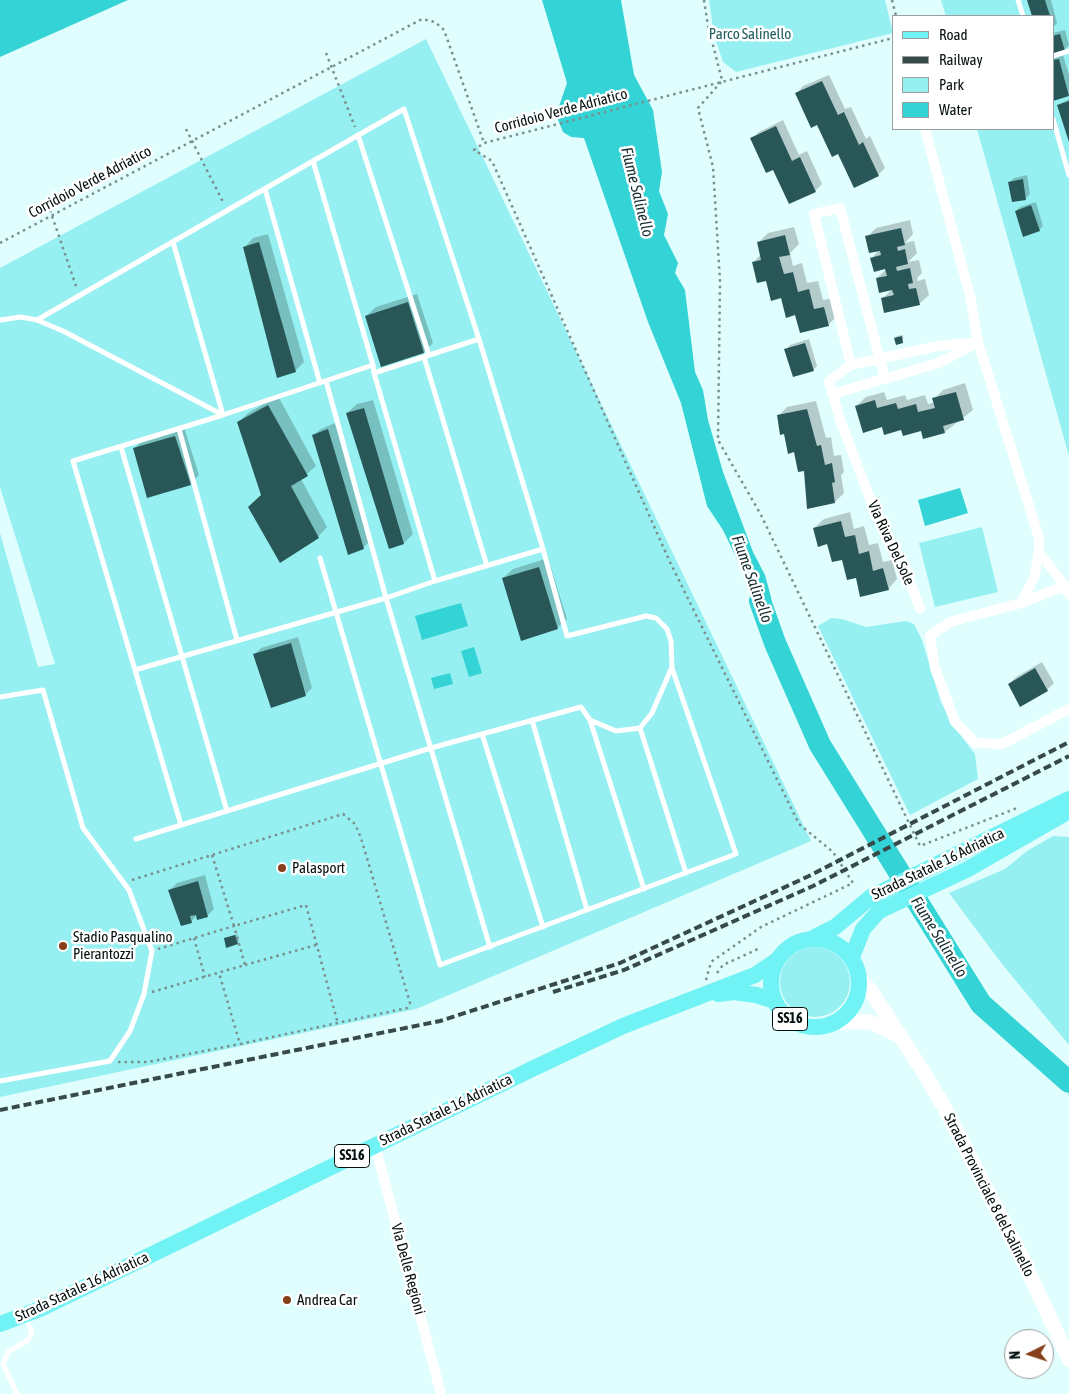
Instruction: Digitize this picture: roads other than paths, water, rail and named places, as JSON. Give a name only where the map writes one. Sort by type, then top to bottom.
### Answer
[{"type":"main road","name":"Strada Statale 16 Adriatica","points":[[2,1323],[24,1315],[614,1030],[756,975],[777,960],[786,949],[799,941],[813,938],[834,927],[872,897],[960,855],[1069,798]]},
{"type":"main road","name":"Strada Statale 16 Adriatica","points":[[852,957],[863,929],[879,911],[968,869],[1069,811]]},
{"type":"main road","points":[[813,938],[834,943],[852,957],[860,980],[854,1004],[847,1014],[837,1022]]},
{"type":"main road","name":"SS16","points":[[777,960],[772,974],[772,989],[775,1001],[784,1015],[796,1023],[816,1027],[837,1022]]},
{"type":"main road","name":"Strada Provinciale 8 del Salinello","points":[[860,980],[871,992],[943,1105],[1022,1258],[1069,1359]]},
{"type":"main road","name":"Strada Statale 16 Adriatica","points":[[701,995],[734,992],[756,995],[775,1001]]},
{"type":"main road","points":[[837,1022],[870,1022],[900,1036]]},
{"type":"street","points":[[925,130],[970,296],[978,342],[1038,538],[1039,552],[1034,578],[1021,603]]},
{"type":"street","points":[[851,365],[814,214],[840,208],[886,379]]},
{"type":"street","points":[[978,342],[939,363],[832,394],[829,381],[851,365],[881,360],[938,346],[978,342]]},
{"type":"street","name":"Via Riva Del Sole","points":[[832,394],[881,527],[904,563],[920,609]]},
{"type":"street","points":[[1039,552],[1067,590],[950,622],[930,636],[935,668],[955,722],[976,743],[1002,744],[1069,709]]},
{"type":"street","name":"Via Delle Regioni","points":[[375,1145],[441,1394]]},
{"type":"lane","points":[[1018,0],[1023,15]]},
{"type":"lane","points":[[1054,56],[1069,51]]},
{"type":"lane","points":[[37,320],[404,108],[479,339],[543,549],[567,636],[635,617],[656,618],[667,629],[671,641],[672,667],[736,854],[440,965],[379,764],[320,558]]},
{"type":"lane","points":[[1054,122],[1069,175]]},
{"type":"lane","points":[[358,135],[427,356],[487,566]]},
{"type":"lane","points":[[313,161],[434,581]]},
{"type":"lane","points":[[265,189],[490,947]]},
{"type":"lane","points":[[173,242],[223,416]]},
{"type":"lane","points":[[0,320],[21,317],[37,320],[63,330],[223,416]]},
{"type":"lane","points":[[374,373],[479,339]]},
{"type":"lane","points":[[181,825],[73,461],[223,416],[373,365]]},
{"type":"lane","points":[[178,429],[237,640]]},
{"type":"lane","points":[[121,447],[227,811]]},
{"type":"lane","points":[[135,670],[386,598],[434,581],[543,549]]},
{"type":"lane","points":[[590,720],[616,731],[640,728],[652,713],[672,667]]},
{"type":"lane","points":[[0,697],[43,690],[83,828],[129,890],[152,951],[144,994],[130,1031],[110,1061],[0,1081]]},
{"type":"lane","points":[[136,839],[431,748],[581,707],[590,720],[644,889]]},
{"type":"lane","points":[[532,720],[587,910]]},
{"type":"lane","points":[[640,728],[686,873]]},
{"type":"lane","points":[[482,734],[543,926]]},
{"type":"lane","points":[[17,1394],[3,1364],[8,1352],[28,1340],[32,1332],[24,1315]]},
{"type":"water","points":[[0,0],[128,0],[0,57]]},
{"type":"water","points":[[542,0],[621,0],[634,75],[653,110],[662,172],[659,191],[668,214],[664,235],[678,263],[675,273],[685,290],[695,372],[703,390],[708,420],[723,472],[753,552],[765,575],[771,597],[774,625],[765,631],[750,586],[723,530],[707,506],[681,403],[648,322],[584,138],[571,137],[563,132],[556,115],[567,83]]},
{"type":"water","points":[[960,488],[968,513],[925,526],[918,500]]},
{"type":"water","points":[[461,603],[468,626],[422,640],[415,616]]},
{"type":"water","points":[[474,647],[482,673],[469,677],[461,651]]},
{"type":"water","points":[[450,673],[453,684],[434,689],[431,678]]},
{"type":"waterway","name":"Fiume Salinello","points":[[760,601],[775,643],[820,745],[981,1004],[1069,1082]]},
{"type":"railway","points":[[0,1110],[440,1021],[620,963],[809,876],[1069,742]]},
{"type":"railway","points":[[553,992],[624,970],[813,886],[1069,756]]},
{"type":"place","name":"Palasport","points":[[282,868]]},
{"type":"place","name":"Stadio Pasqualino Pierantozzi","points":[[63,946]]},
{"type":"place","name":"Andrea Car","points":[[287,1300]]},
{"type":"park label","name":"Parco Salinello","points":[[750,34]]}]
